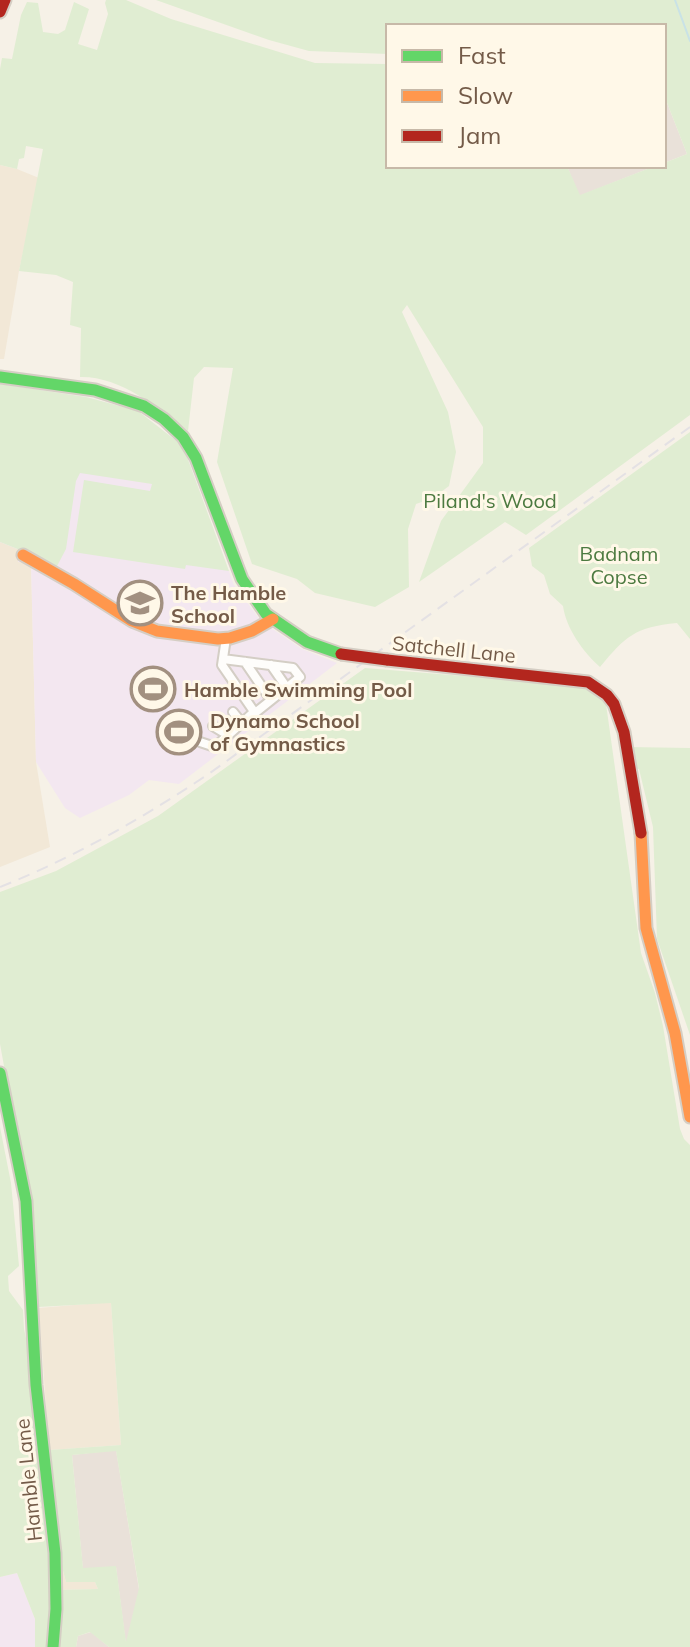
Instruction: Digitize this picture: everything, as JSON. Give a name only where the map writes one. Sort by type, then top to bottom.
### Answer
[{"type":"street","points":[[0,12],[5,0]]},
{"type":"street","name":"Satchell Lane","points":[[0,377],[95,390],[144,406],[164,419],[183,437],[196,458],[242,579],[266,614],[307,642],[341,654],[588,682],[607,695],[614,704],[624,732],[641,830],[646,928],[675,1033],[690,1117]]},
{"type":"street","points":[[23,555],[132,621],[157,631],[218,639],[252,631],[273,619]]},
{"type":"street","points":[[226,638],[222,665],[254,712]]},
{"type":"street","points":[[200,742],[215,747],[300,677],[293,668],[223,659]]},
{"type":"street","points":[[245,662],[271,700]]},
{"type":"street","points":[[271,665],[287,688]]},
{"type":"street","points":[[233,712],[242,723]]},
{"type":"street","points":[[213,726],[228,735]]},
{"type":"street","name":"Hamble Lane","points":[[0,1073],[26,1201],[36,1385],[55,1553],[53,1647]]},
{"type":"shaded area","points":[[666,100],[687,154],[666,162]]},
{"type":"shaded area","points":[[0,165],[39,178],[4,359],[0,359]]},
{"type":"shaded area","points":[[568,168],[650,168],[579,196]]},
{"type":"shaded area","name":"The Hamble School","points":[[0,384],[86,397],[138,411],[183,446],[234,585],[261,621],[302,649],[337,663],[179,784],[149,780],[129,795],[80,818],[65,808],[36,762],[31,564],[18,562],[20,550],[0,542]]},
{"type":"shaded area","points":[[0,542],[20,550],[31,564],[36,762],[50,847],[0,867]]},
{"type":"shaded area","points":[[111,1302],[121,1445],[49,1450],[39,1308]]},
{"type":"shaded area","points":[[116,1450],[148,1644],[126,1645],[116,1567],[83,1570],[72,1455]]},
{"type":"shaded area","points":[[61,1563],[66,1582],[95,1582],[98,1589],[55,1590]]},
{"type":"shaded area","points":[[17,1573],[35,1619],[35,1647],[0,1647],[0,1577]]},
{"type":"shaded area","points":[[91,1632],[109,1647],[76,1647],[78,1636]]},
{"type":"green space","name":"Piland's Wood","points":[[106,0],[126,0],[171,19],[315,63],[386,64],[386,168],[568,168],[580,195],[650,168],[666,168],[666,162],[687,154],[666,100],[666,24],[386,24],[386,54],[309,51],[156,0],[690,0],[690,415],[526,535],[505,522],[419,582],[441,521],[483,463],[483,427],[407,305],[402,312],[448,412],[456,452],[449,486],[433,498],[416,504],[408,529],[409,587],[375,607],[315,593],[297,579],[252,564],[217,462],[233,368],[204,367],[194,378],[188,431],[151,403],[123,387],[95,378],[80,377],[81,328],[70,325],[73,282],[56,275],[19,271],[43,149],[26,146],[24,158],[19,159],[17,169],[0,165],[2,58],[12,59],[21,15],[27,2],[38,3],[43,32],[58,34],[65,30],[74,2],[89,9],[78,44],[97,50],[108,14]]},
{"type":"green space","points":[[0,384],[86,397],[138,411],[183,446],[229,571],[186,565],[185,569],[73,552],[84,480],[150,491],[152,484],[80,473],[76,481],[66,549],[56,568],[0,542]]},
{"type":"green space","name":"Badnam Copse","points":[[690,432],[690,639],[677,623],[651,627],[632,635],[600,667],[576,639],[563,606],[550,594],[544,575],[532,566],[529,548]]},
{"type":"green space","points":[[365,668],[587,686],[599,694],[606,704],[641,953],[663,1026],[680,1129],[690,1145],[690,1647],[109,1647],[90,1632],[78,1636],[76,1647],[35,1647],[35,1619],[17,1573],[0,1577],[0,1127],[11,1183],[19,1266],[8,1276],[9,1291],[23,1310],[24,1329],[49,1450],[121,1445],[111,1303],[38,1307],[36,1259],[26,1187],[0,1044],[0,892],[56,871],[158,816]],"holes":[[[116,1451],[139,1588],[126,1642],[116,1566],[83,1568],[72,1455]],[[61,1563],[66,1582],[95,1582],[98,1589],[55,1590]]]},
{"type":"green space","points":[[628,747],[690,748],[690,1035],[657,939],[653,827],[639,769],[629,767]]},
{"type":"waterway","points":[[675,0],[690,41]]},
{"type":"railway","points":[[0,887],[108,836],[210,773],[690,427]]},
{"type":"traffic: fast","points":[[0,377],[95,390],[144,406],[164,419],[183,437],[196,458],[242,579],[266,614],[307,642],[341,654]]},
{"type":"traffic: fast","points":[[0,1073],[26,1201],[36,1385],[55,1553],[53,1647]]},
{"type":"traffic: slow","points":[[23,555],[132,621],[157,631],[230,638],[252,631],[273,619]]},
{"type":"traffic: slow","points":[[641,833],[646,928],[675,1033],[690,1117]]},
{"type":"traffic: jam","points":[[0,12],[5,0]]},
{"type":"traffic: jam","points":[[341,654],[387,660]]},
{"type":"traffic: jam","points":[[387,660],[588,682],[614,704],[624,732],[641,833]]},
{"type":"place","name":"The Hamble School","points":[[140,603]]},
{"type":"place","name":"Hamble Swimming Pool","points":[[153,689]]},
{"type":"place","name":"Dynamo School of Gymnastics","points":[[179,732]]}]
